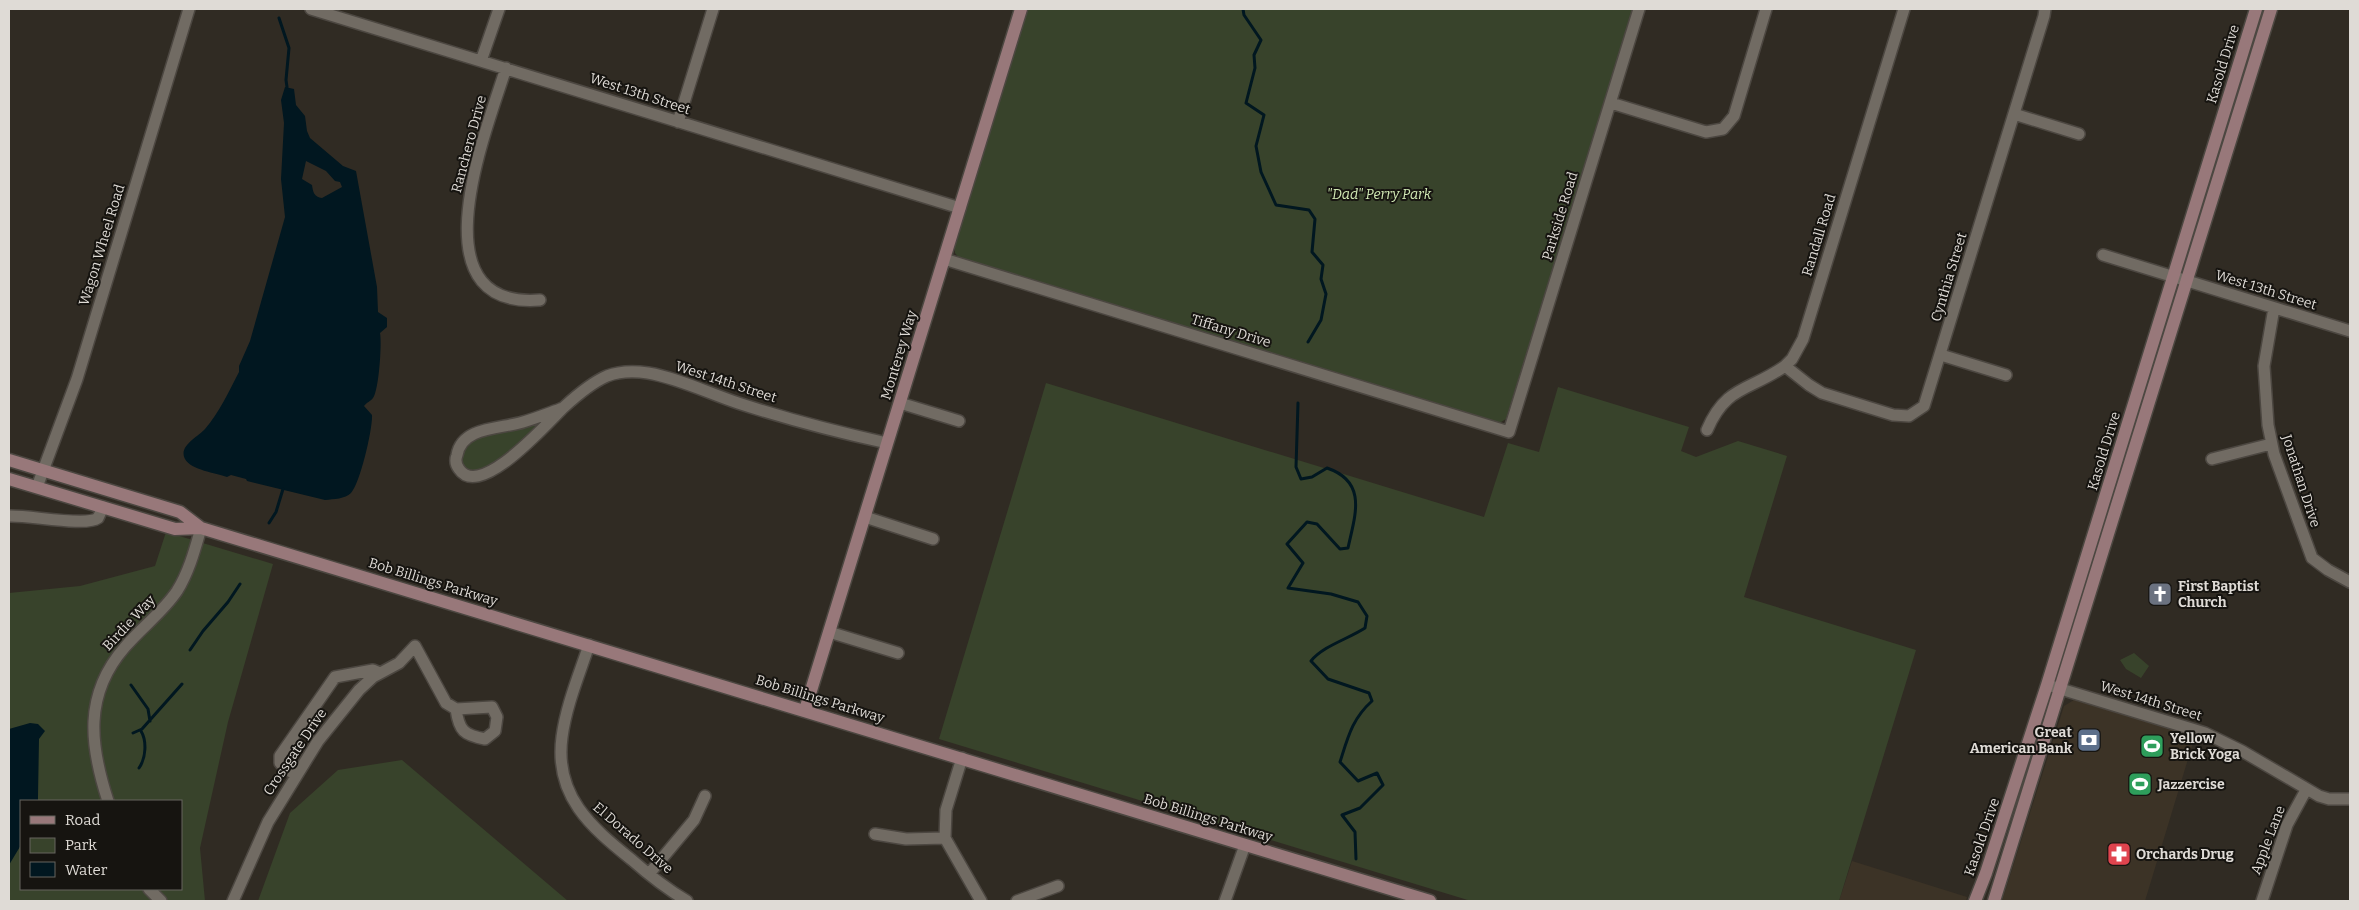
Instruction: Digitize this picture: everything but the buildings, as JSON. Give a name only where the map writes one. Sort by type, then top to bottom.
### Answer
[{"type":"main road","name":"Monterey Way","points":[[805,710],[1021,9]]},
{"type":"main road","name":"Kasold Drive","points":[[1975,901],[1986,873],[2047,685],[2256,9]]},
{"type":"main road","points":[[1994,901],[2062,689],[2272,9]]},
{"type":"main road","name":"Bob Billings Parkway","points":[[9,460],[180,512],[201,528]]},
{"type":"main road","name":"Bob Billings Parkway","points":[[9,479],[175,529],[201,528],[1430,901]]},
{"type":"street","name":"Wagon Wheel Road","points":[[37,487],[42,470],[58,435],[76,379],[189,9]]},
{"type":"street","name":"West 13th Street","points":[[310,9],[325,11],[481,61],[960,208]]},
{"type":"street","points":[[481,61],[499,9]]},
{"type":"street","points":[[678,122],[713,9]]},
{"type":"street","name":"Parkside Road","points":[[1509,432],[1639,9]]},
{"type":"street","points":[[1611,103],[1706,132],[1723,129],[1734,116],[1766,9]]},
{"type":"street","name":"Randall Road","points":[[1707,430],[1718,409],[1731,395],[1785,366],[1798,349],[1809,322],[1904,9]]},
{"type":"street","name":"Cynthia Street","points":[[1785,366],[1809,385],[1822,392],[1901,417],[1918,412],[1924,406],[2045,9]]},
{"type":"street","name":"Ranchero Drive","points":[[506,68],[471,184],[467,238],[469,254],[475,270],[489,287],[498,294],[516,301],[540,300]]},
{"type":"street","points":[[2014,114],[2080,134]]},
{"type":"street","name":"West 13th Street","points":[[2103,255],[2350,331]]},
{"type":"street","name":"Tiffany Drive","points":[[944,260],[1509,432]]},
{"type":"street","name":"Jonathan Drive","points":[[2274,308],[2264,366],[2271,444],[2312,558],[2328,570],[2350,582]]},
{"type":"street","points":[[1941,355],[2006,376]]},
{"type":"street","name":"West 14th Street","points":[[562,408],[522,423],[470,435],[458,449],[456,459],[458,467],[462,473],[471,476],[484,475],[495,469],[532,440],[562,408],[591,385],[605,377],[629,371],[666,378],[739,403],[829,430],[888,443]]},
{"type":"street","points":[[900,403],[959,421]]},
{"type":"street","points":[[2212,459],[2271,444]]},
{"type":"street","points":[[9,516],[36,516],[87,523],[98,518],[103,507]]},
{"type":"street","points":[[865,517],[933,539]]},
{"type":"street","name":"Birdie Way","points":[[108,800],[93,748],[92,727],[96,706],[105,678],[118,654],[178,590],[188,570],[201,528]]},
{"type":"street","points":[[829,632],[898,653]]},
{"type":"street","name":"El Dorado Drive","points":[[589,645],[562,737],[562,767],[565,782],[576,807],[592,826],[649,874],[687,901]]},
{"type":"street","name":"Crossgate Drive","points":[[233,901],[256,846],[295,776],[339,713],[359,690],[380,673],[399,663],[415,646],[426,662],[440,695],[446,703],[456,709]]},
{"type":"street","points":[[295,776],[280,764],[280,756],[335,677],[373,670],[380,673]]},
{"type":"street","name":"West 14th Street","points":[[2047,685],[2205,733],[2244,752],[2306,790],[2329,799],[2350,799]]},
{"type":"street","points":[[962,758],[946,810],[945,838],[981,901]]},
{"type":"street","name":"Apple Lane","points":[[2262,901],[2281,840],[2306,790]]},
{"type":"street","points":[[649,874],[694,820],[705,796]]},
{"type":"street","points":[[875,834],[906,839],[945,838]]},
{"type":"street","points":[[1225,901],[1245,845]]},
{"type":"street","points":[[1017,901],[1058,886]]},
{"type":"street","points":[[150,890],[161,901]]},
{"type":"shaded area","points":[[2074,700],[2195,736],[2145,901],[2002,901],[2064,706]]},
{"type":"shaded area","points":[[1852,861],[1967,897],[1966,901],[1839,901]]},
{"type":"green space","name":"\"Dad\" Perry Park","points":[[1028,9],[1633,9],[1506,419],[1501,422],[1494,422],[960,259],[955,253],[955,246]]},
{"type":"green space","points":[[1046,383],[1484,517],[1508,443],[1539,452],[1558,387],[1689,427],[1681,451],[1696,457],[1738,441],[1787,456],[1744,597],[1916,650],[1839,901],[1471,901],[939,739]]},
{"type":"green space","points":[[551,415],[522,443],[497,462],[484,468],[472,470],[463,466],[463,453],[476,438]]},
{"type":"green space","points":[[166,532],[273,564],[228,722],[200,848],[205,901],[9,901],[9,593],[80,586],[155,566]]},
{"type":"green space","points":[[2134,653],[2149,666],[2141,678],[2126,669],[2120,660]]},
{"type":"green space","points":[[402,760],[568,901],[258,901],[290,813],[338,770]]},
{"type":"water","points":[[285,87],[294,89],[296,105],[305,116],[310,138],[343,166],[356,171],[377,287],[378,312],[387,318],[387,327],[380,333],[380,366],[377,386],[372,399],[364,406],[372,415],[372,422],[362,468],[355,488],[351,493],[336,499],[325,500],[247,481],[246,479],[231,475],[227,477],[204,471],[188,463],[184,454],[186,446],[205,429],[215,416],[239,372],[239,366],[250,341],[285,217],[281,179],[284,123],[281,100]],"holes":[[[306,161],[326,171],[335,181],[340,182],[342,187],[322,198],[317,197],[314,194],[312,185],[302,179]]]},
{"type":"water","points":[[30,723],[38,724],[45,731],[39,739],[38,800],[20,800],[20,847],[9,865],[9,729]]},
{"type":"waterway","points":[[1243,9],[1244,15],[1261,40],[1254,55],[1255,68],[1246,103],[1264,115],[1256,146],[1261,172],[1276,205],[1309,210],[1315,219],[1312,252],[1323,265],[1321,279],[1326,294],[1321,320],[1308,342]]},
{"type":"waterway","points":[[279,18],[289,48],[287,87]]},
{"type":"waterway","points":[[1298,403],[1296,467],[1301,479],[1312,477],[1327,468],[1340,474],[1349,482],[1354,491],[1356,501],[1348,548],[1340,549],[1317,524],[1307,522],[1287,544],[1303,563],[1288,588],[1331,594],[1358,602],[1367,616],[1365,628],[1322,651],[1311,661],[1328,679],[1369,693],[1372,701],[1355,722],[1348,736],[1340,762],[1358,781],[1377,773],[1383,785],[1360,808],[1342,815],[1355,832],[1356,859]]},
{"type":"waterway","points":[[269,523],[276,512],[283,489]]},
{"type":"waterway","points":[[190,650],[240,584]]},
{"type":"waterway","points":[[133,733],[142,729],[182,684]]},
{"type":"waterway","points":[[131,685],[148,709],[150,721]]},
{"type":"waterway","points":[[139,768],[145,750],[141,731]]},
{"type":"place","name":"First Baptist Church","points":[[2160,594]]},
{"type":"place","name":"Great American Bank","points":[[2089,740]]},
{"type":"place","name":"Yellow Brick Yoga","points":[[2152,746]]},
{"type":"place","name":"Jazzercise","points":[[2140,784]]},
{"type":"place","name":"Orchards Drug","points":[[2119,854]]}]
